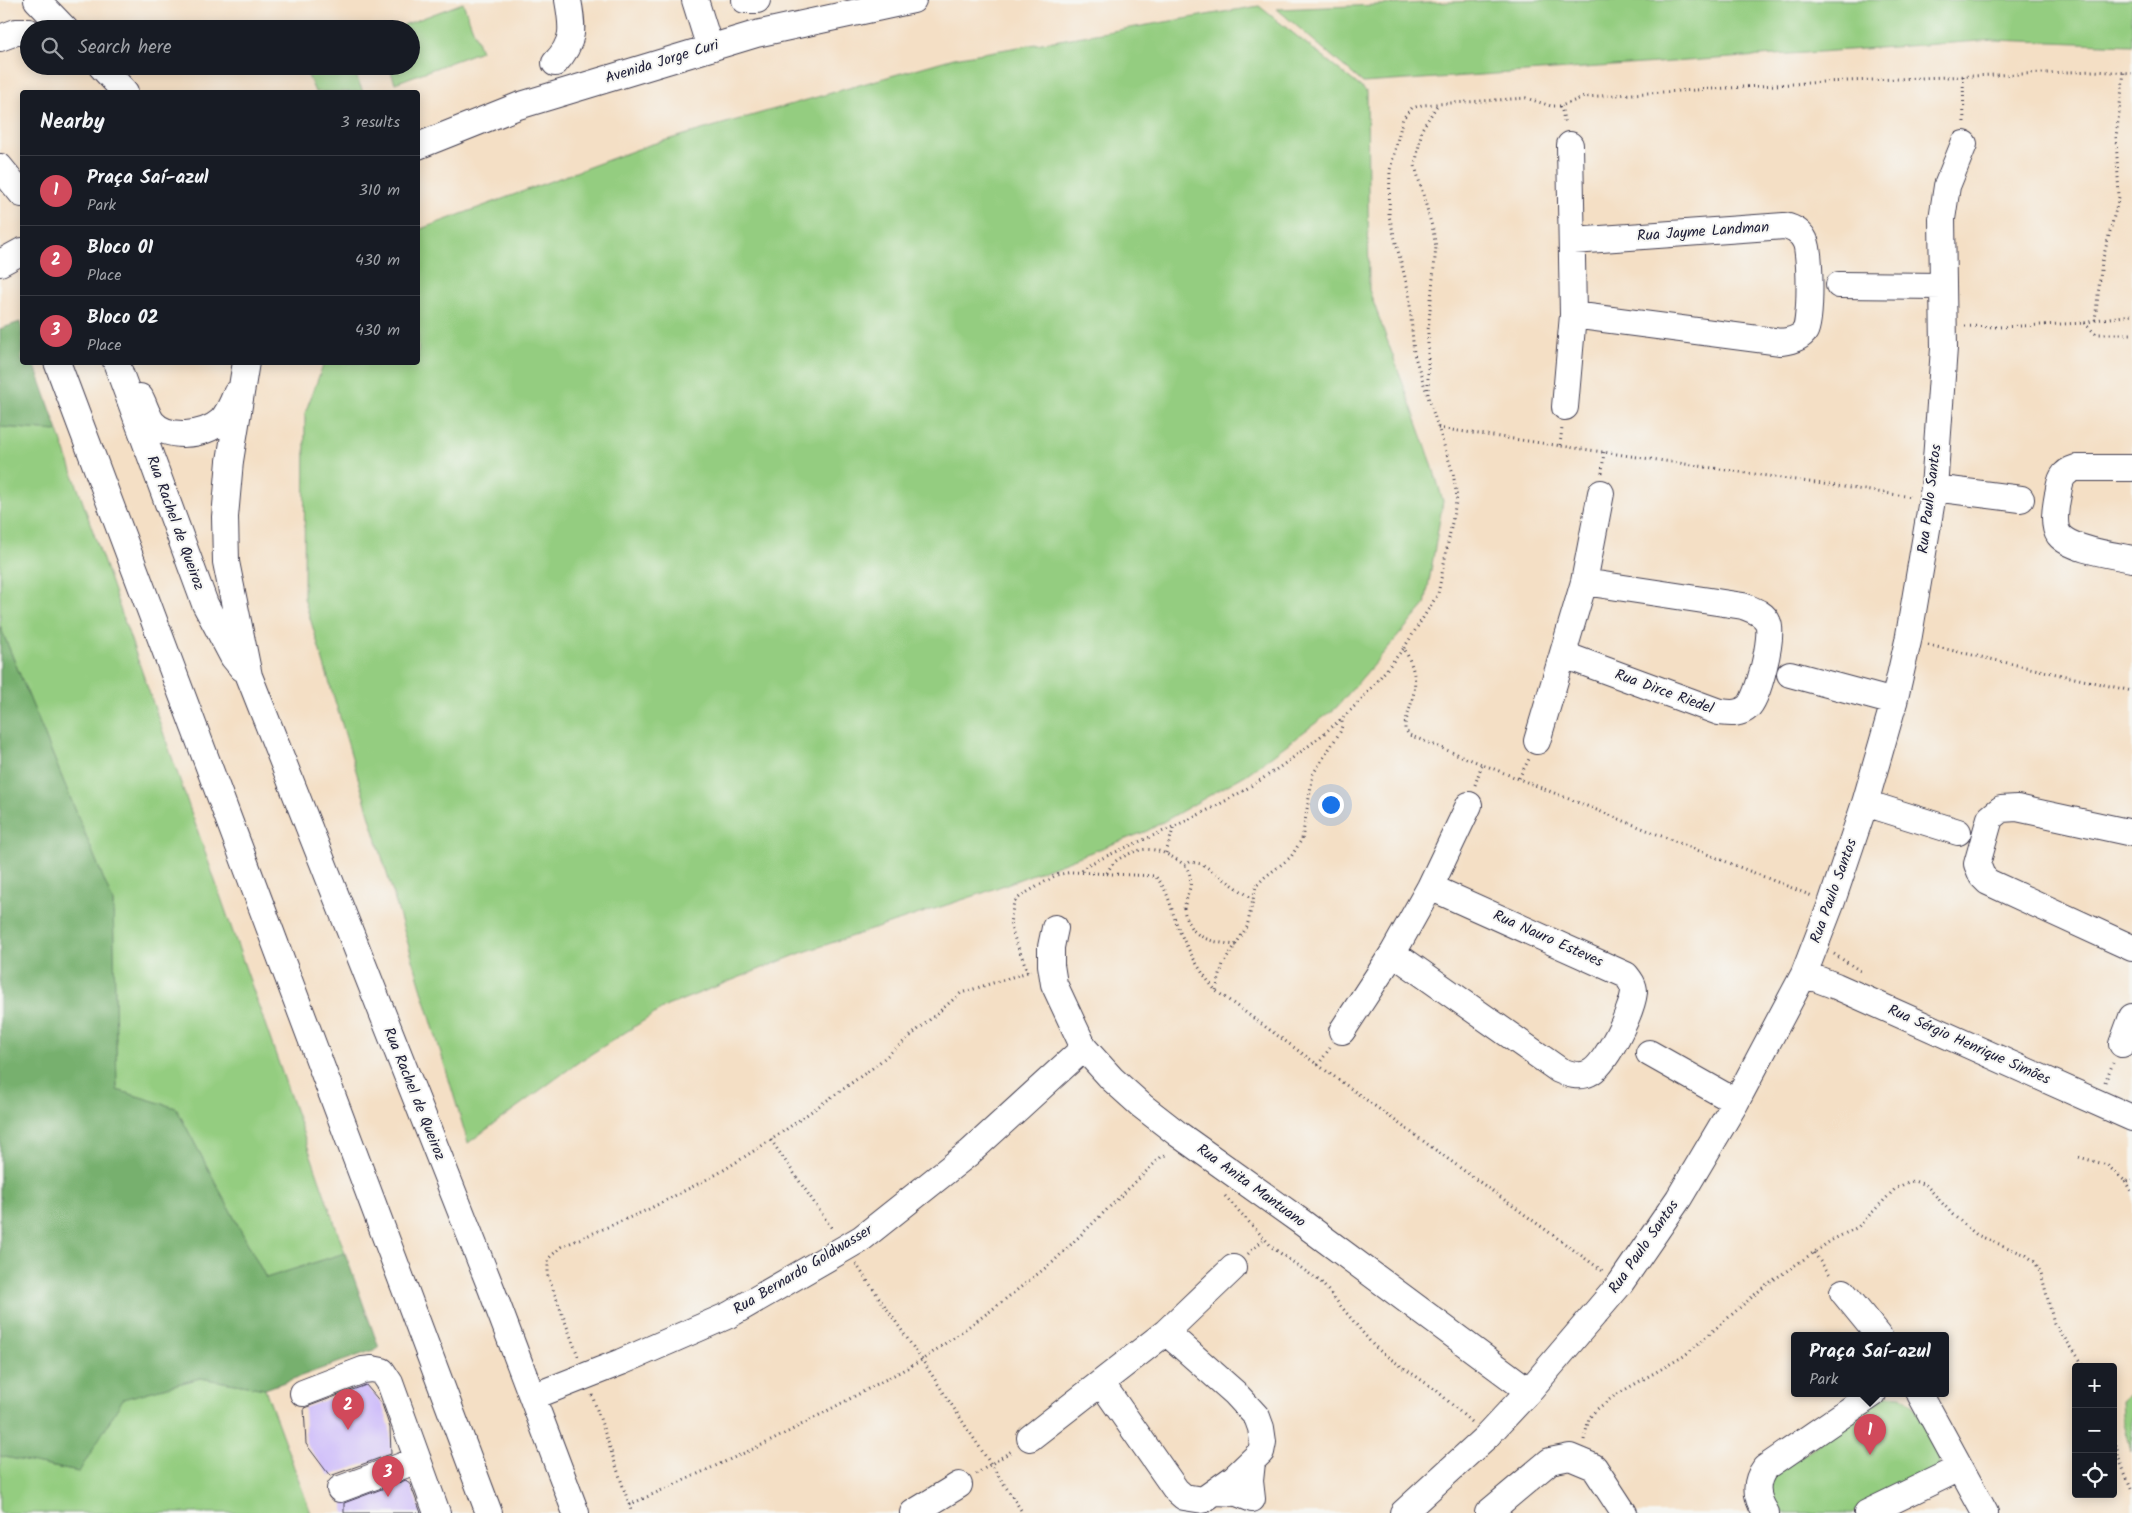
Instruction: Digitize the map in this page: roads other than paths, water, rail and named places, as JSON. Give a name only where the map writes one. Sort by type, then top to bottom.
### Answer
[{"type":"street","points":[[36,0],[56,20]]},
{"type":"street","points":[[555,64],[568,50],[572,24],[568,0]]},
{"type":"street","points":[[695,0],[710,48]]},
{"type":"street","points":[[745,0],[757,0]]},
{"type":"street","name":"Avenida Jorge Curi","points":[[420,145],[518,106],[756,34],[913,0]]},
{"type":"street","points":[[0,38],[20,32]]},
{"type":"street","points":[[106,75],[123,90]]},
{"type":"street","points":[[1565,407],[1573,315],[1573,240],[1567,133]]},
{"type":"street","name":"Rua Paulo Santos","points":[[1403,1513],[1486,1437],[1529,1391],[1620,1284],[1679,1198],[1736,1102],[1804,974],[1831,904],[1865,803],[1894,702],[1908,641],[1933,494],[1944,348],[1942,219],[1944,200],[1947,186],[1964,144]]},
{"type":"street","points":[[0,167],[20,192]]},
{"type":"street","name":"Rua Jayme Landman","points":[[1573,240],[1784,226],[1794,228],[1801,234],[1806,242],[1809,262],[1808,325],[1802,334],[1792,341],[1781,342],[1573,315]]},
{"type":"street","points":[[0,263],[20,252]]},
{"type":"street","points":[[1809,262],[1819,275],[1839,285],[1942,286]]},
{"type":"street","name":"Rua Jayme Landman","points":[[1808,314],[1819,298],[1839,285]]},
{"type":"street","points":[[58,365],[488,1513]]},
{"type":"street","points":[[120,374],[138,393],[152,422],[170,432],[185,435],[201,431],[220,422],[229,410],[245,370]]},
{"type":"street","name":"Rua Rachel de Queiroz","points":[[245,370],[230,461],[225,517],[226,562],[249,676],[576,1513]]},
{"type":"street","name":"Rua Rachel de Queiroz","points":[[120,374],[205,604],[233,657],[249,676]]},
{"type":"street","points":[[2055,524],[2059,484],[2062,475],[2068,470],[2076,468],[2132,468]]},
{"type":"street","points":[[1933,494],[2021,499],[2041,496],[2059,484]]},
{"type":"street","points":[[1537,740],[1564,655],[1584,582],[1601,493]]},
{"type":"street","points":[[2021,499],[2041,507],[2055,524],[2059,535],[2069,543],[2132,559]]},
{"type":"street","points":[[1584,582],[1744,606],[1765,618],[1770,626],[1769,638],[1781,664],[1790,674],[1894,702]]},
{"type":"street","name":"Rua Dirce Riedel","points":[[1564,655],[1719,712],[1732,714],[1742,712],[1750,706],[1756,693],[1769,638]]},
{"type":"street","name":"Rua Dirce Riedel","points":[[1756,693],[1770,681],[1790,674]]},
{"type":"street","points":[[1865,803],[1958,832],[1971,831],[2000,809],[2017,808],[2132,833]]},
{"type":"street","points":[[1342,1031],[1393,953],[1430,887],[1469,805]]},
{"type":"street","points":[[1990,818],[1978,860],[1978,870],[1988,882],[2132,948]]},
{"type":"street","points":[[1958,832],[1969,842],[1978,860]]},
{"type":"street","name":"Rua Nauro Esteves","points":[[1393,953],[1559,1070],[1569,1074],[1587,1074],[1596,1069],[1603,1061],[1628,1013],[1634,990],[1633,984],[1626,975],[1430,887]]},
{"type":"street","name":"Rua Anita Mantuano","points":[[1054,928],[1051,947],[1039,968],[1054,984],[1084,1048],[1112,1079],[1142,1106],[1529,1391]]},
{"type":"street","name":"Rua Sérgio Henrique Simões","points":[[1804,974],[1836,986],[2132,1118]]},
{"type":"street","name":"Rua Nauro Esteves","points":[[1628,1013],[1635,1037],[1649,1053],[1736,1102]]},
{"type":"street","points":[[2122,1044],[2132,1017]]},
{"type":"street","name":"Rua Bernardo Goldwasser","points":[[532,1397],[621,1362],[729,1315],[862,1238],[969,1153],[1084,1048]]},
{"type":"street","name":"Rua Nauro Esteves","points":[[1603,1061],[1615,1054],[1626,1052],[1649,1053]]},
{"type":"street","points":[[1030,1438],[1102,1384],[1166,1332],[1234,1268]]},
{"type":"street","points":[[1843,1292],[1876,1332]]},
{"type":"street","points":[[1102,1384],[1176,1490],[1184,1497],[1195,1500],[1203,1500],[1216,1492],[1261,1452],[1264,1442],[1261,1428],[1257,1417],[1235,1393],[1166,1332]]},
{"type":"street","points":[[303,1393],[363,1370],[382,1371],[390,1383],[437,1513]]},
{"type":"street","points":[[1760,1510],[1757,1484],[1759,1476],[1765,1468],[1869,1397]]},
{"type":"street","points":[[1922,1397],[1985,1513]]},
{"type":"street","points":[[1488,1513],[1550,1461],[1574,1458],[1594,1467],[1624,1513]]},
{"type":"street","points":[[340,1489],[418,1460]]},
{"type":"street","points":[[1252,1462],[1250,1481],[1258,1506]]},
{"type":"street","points":[[1867,1513],[1960,1468]]},
{"type":"street","points":[[913,1513],[959,1485]]},
{"type":"street","points":[[1216,1492],[1237,1493],[1258,1506]]},
{"type":"place","name":"Bloco 01","points":[[348,1430]]},
{"type":"place","name":"Praça Saí-azul","points":[[1870,1455]]},
{"type":"place","name":"Bloco 02","points":[[388,1497]]}]
